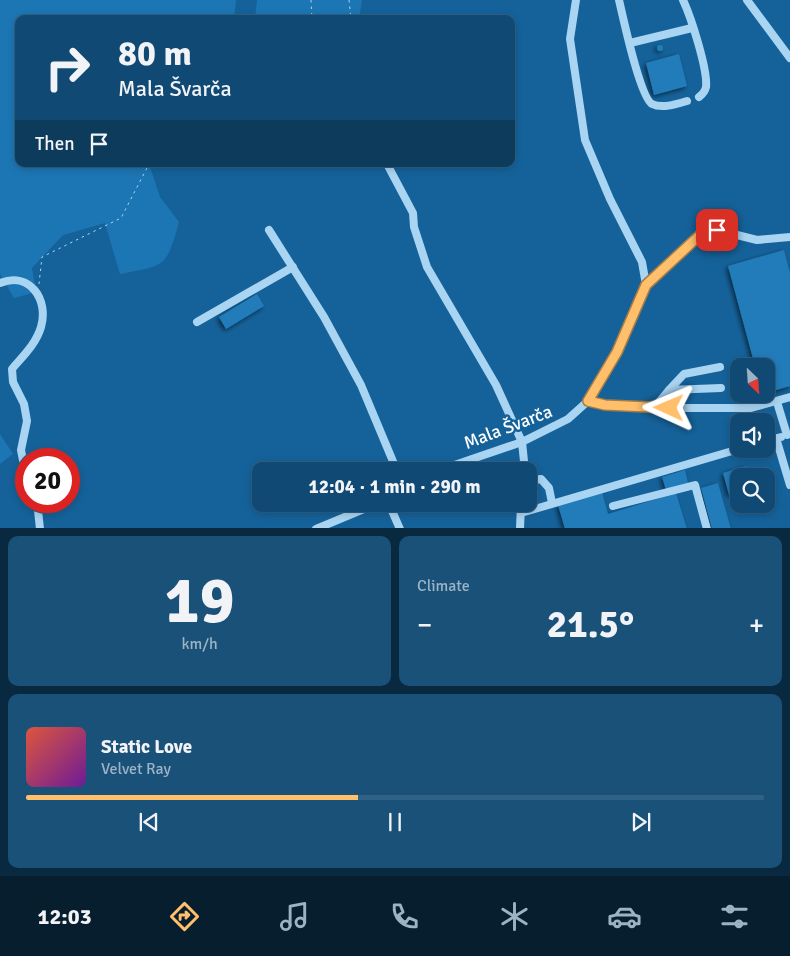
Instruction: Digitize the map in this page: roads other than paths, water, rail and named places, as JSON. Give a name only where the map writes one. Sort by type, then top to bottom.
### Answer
[{"type":"street","points":[[576,0],[570,39],[585,140],[610,199],[642,262],[646,285]]},
{"type":"street","points":[[619,0],[647,99],[652,104],[661,106],[687,101]]},
{"type":"street","points":[[683,0],[704,70],[706,88],[704,94],[700,97]]},
{"type":"street","points":[[747,0],[790,58]]},
{"type":"street","points":[[630,43],[692,28]]},
{"type":"street","points":[[389,167],[413,213],[414,228],[427,267],[496,385],[522,442],[524,462]]},
{"type":"street","points":[[269,230],[324,317],[360,385],[394,462]]},
{"type":"street","name":"Mala Švarča","points":[[463,462],[522,442],[568,419],[588,401],[617,352],[646,285],[701,234],[717,230],[757,240],[790,237]]},
{"type":"street","points":[[198,322],[293,267]]},
{"type":"street","points":[[0,283],[8,280],[20,281],[31,286],[38,294],[44,309],[42,327],[37,338],[12,369],[12,382],[24,404],[27,421],[20,448]]},
{"type":"street","points":[[654,408],[684,374],[720,367]]},
{"type":"street","points":[[669,390],[721,388]]},
{"type":"street","points":[[588,401],[605,405],[654,408],[751,408],[790,398]]},
{"type":"street","points":[[777,402],[789,435],[776,438],[790,485]]},
{"type":"street","points":[[520,528],[521,513],[552,502],[730,452]]},
{"type":"street","points":[[537,479],[541,479],[546,484],[552,502]]},
{"type":"street","points":[[613,506],[695,485],[707,528]]},
{"type":"street","points":[[316,528],[356,512]]},
{"type":"street","points":[[393,512],[400,528]]},
{"type":"street","points":[[38,513],[40,528]]}]
